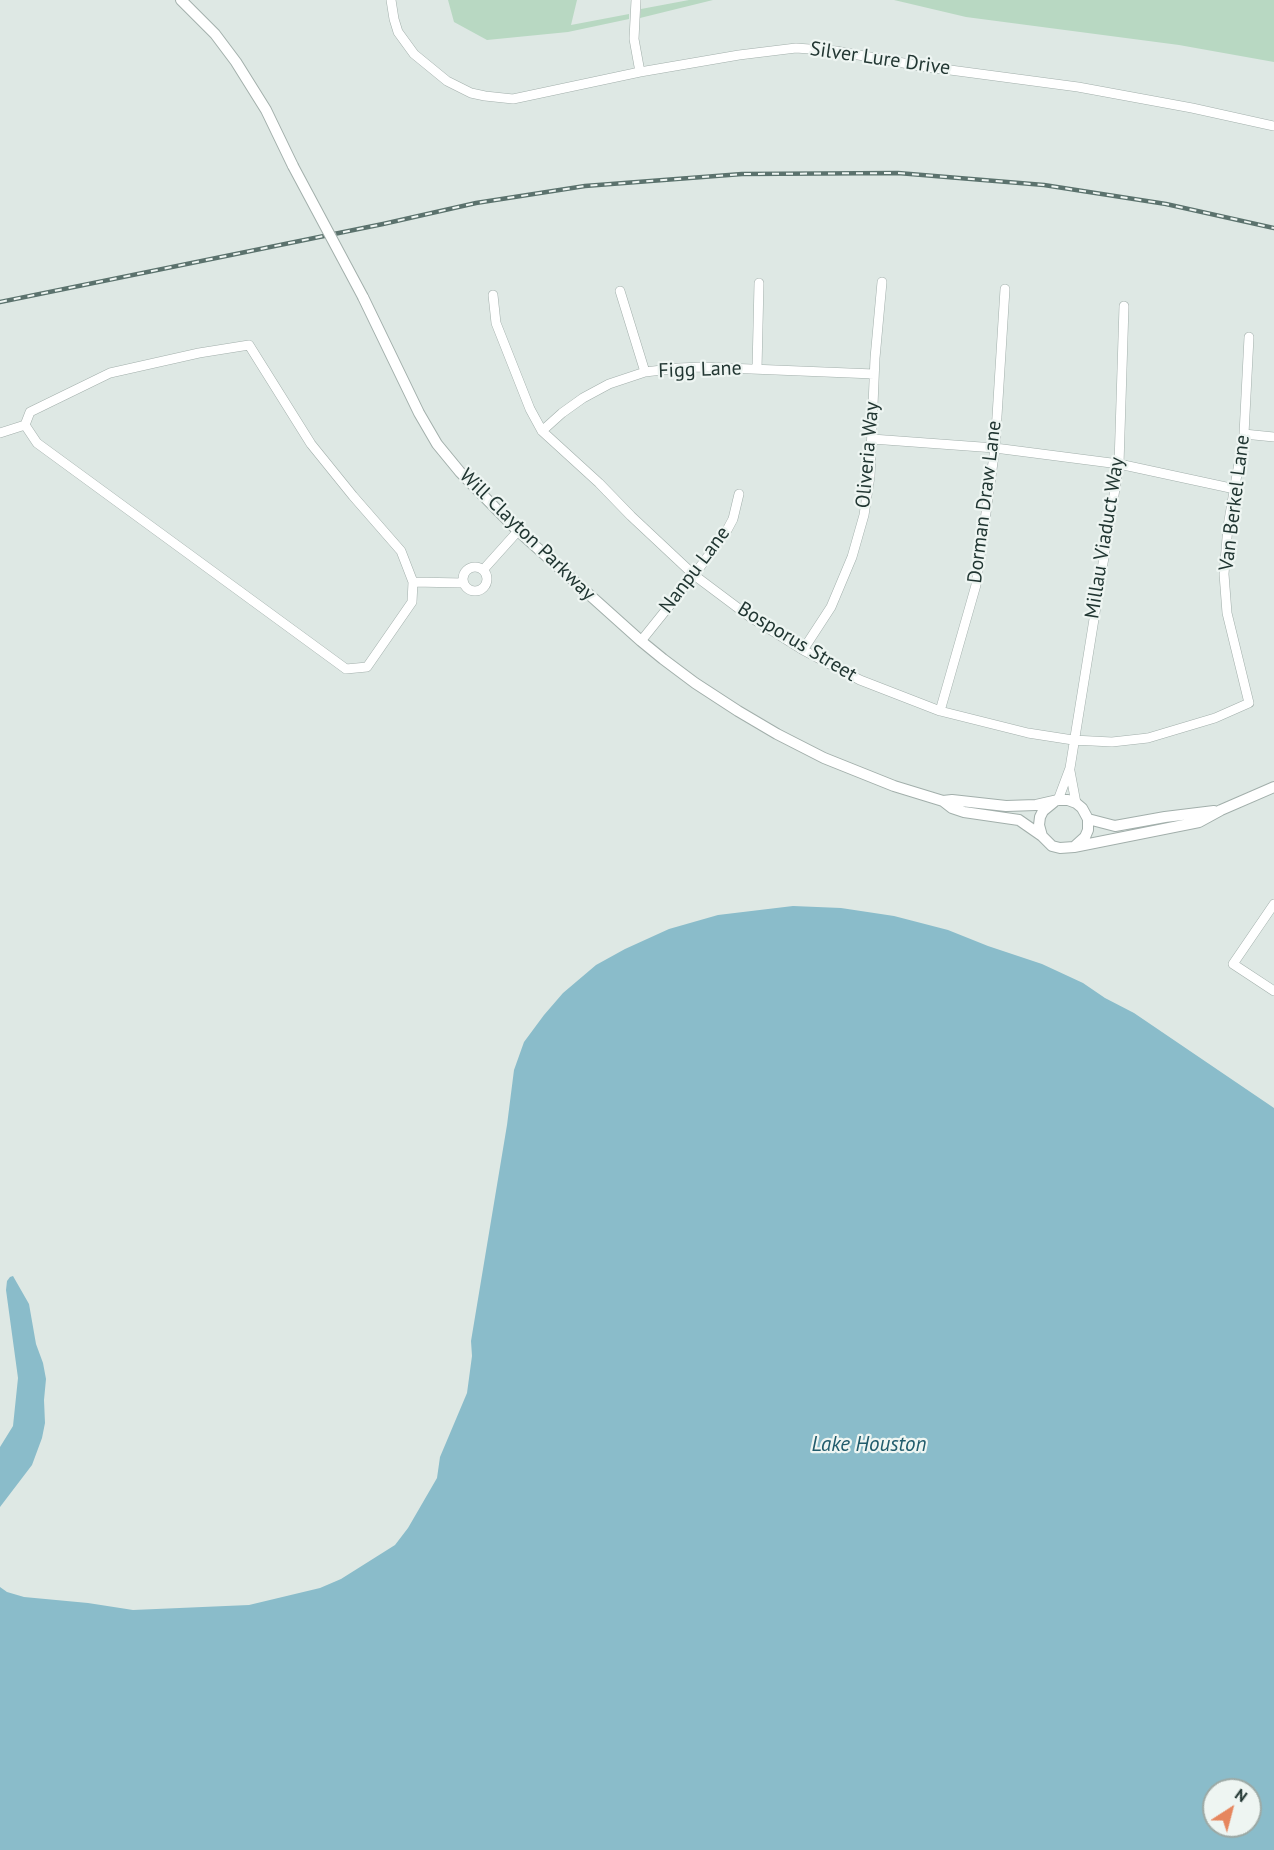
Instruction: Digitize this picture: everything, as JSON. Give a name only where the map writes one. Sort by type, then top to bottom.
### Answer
[{"type":"street","name":"Will Clayton Parkway","points":[[181,0],[215,34],[236,62],[266,110],[293,166],[363,297],[419,413],[437,444],[472,486],[518,531],[641,641],[695,683],[777,734],[824,758],[858,773],[943,801],[1006,806],[1036,805],[1056,801]]},
{"type":"street","name":"Silver Lure Drive","points":[[391,0],[398,32],[414,54],[447,81],[485,96],[513,99],[640,72],[777,50],[816,49],[1078,87],[1274,126]]},
{"type":"street","points":[[636,0],[634,39],[640,72]]},
{"type":"street","points":[[757,369],[759,282]]},
{"type":"street","name":"Oliveria Way","points":[[803,650],[831,607],[852,557],[867,495],[882,282]]},
{"type":"street","name":"Dorman Draw Lane","points":[[940,711],[976,585],[995,448],[1005,289]]},
{"type":"street","points":[[620,291],[645,372]]},
{"type":"street","name":"Bosporus Street","points":[[494,296],[496,323],[530,409],[542,431],[694,575],[750,617],[803,650],[860,680],[940,711],[1028,733],[1073,740],[1112,741],[1148,738],[1215,718],[1249,703]]},
{"type":"street","name":"Millau Viaduct Way","points":[[1076,803],[1070,768],[1073,740],[1119,464],[1124,306]]},
{"type":"street","name":"Van Berkel Lane","points":[[1249,337],[1244,434],[1226,548],[1225,592],[1231,632],[1249,703]]},
{"type":"street","points":[[249,345],[312,444],[401,551],[413,582],[412,602],[367,667],[346,669],[37,443],[25,425],[30,412],[111,373],[199,353],[249,345]]},
{"type":"street","name":"Figg Lane","points":[[542,431],[569,408],[600,388],[645,372],[680,368],[874,374]]},
{"type":"street","points":[[0,433],[25,425]]},
{"type":"street","points":[[1244,434],[1274,437]]},
{"type":"street","points":[[872,440],[995,448],[1119,464],[1235,489]]},
{"type":"street","name":"Nanpu Lane","points":[[641,641],[726,532],[733,519],[739,494]]},
{"type":"street","points":[[483,570],[518,531]]},
{"type":"street","points":[[476,567],[486,573],[487,581],[483,588],[472,591],[463,583],[468,569],[476,567]]},
{"type":"street","points":[[413,582],[463,583]]},
{"type":"street","name":"Millau Viaduct Way","points":[[1056,801],[1070,768]]},
{"type":"street","points":[[1074,847],[1085,837],[1088,830],[1088,819],[1076,803],[1068,800],[1056,801],[1043,811],[1039,825],[1042,836],[1052,846],[1060,848],[1074,847],[1199,822],[1274,787]]},
{"type":"street","name":"Will Clayton Parkway","points":[[943,801],[951,808],[964,812],[1019,820],[1042,836]]},
{"type":"street","points":[[1088,819],[1115,826],[1221,810]]},
{"type":"street","points":[[1274,904],[1233,964],[1274,991]]},
{"type":"green space","points":[[448,0],[577,0],[571,25],[629,14],[629,19],[568,32],[487,40],[454,22]]},
{"type":"green space","points":[[689,0],[713,0],[640,18],[641,9]]},
{"type":"green space","points":[[894,0],[1274,0],[1274,62],[1179,45],[966,17]]},
{"type":"water","name":"Lake Houston","points":[[793,906],[841,908],[894,916],[948,930],[1042,964],[1083,983],[1134,1013],[1274,1108],[1274,1850],[0,1850],[0,1587],[7,1592],[24,1597],[133,1610],[249,1605],[320,1588],[341,1579],[395,1545],[408,1528],[437,1478],[440,1457],[467,1393],[472,1356],[471,1341],[514,1070],[524,1042],[563,993],[596,965],[669,929],[718,915]]},
{"type":"water","points":[[13,1276],[29,1304],[36,1344],[43,1363],[46,1379],[45,1423],[32,1465],[0,1507],[0,1447],[13,1426],[18,1378],[6,1290],[7,1281]]},
{"type":"railway","points":[[0,302],[476,203],[585,186],[742,174],[898,173],[1044,185],[1166,204],[1274,228]]}]
